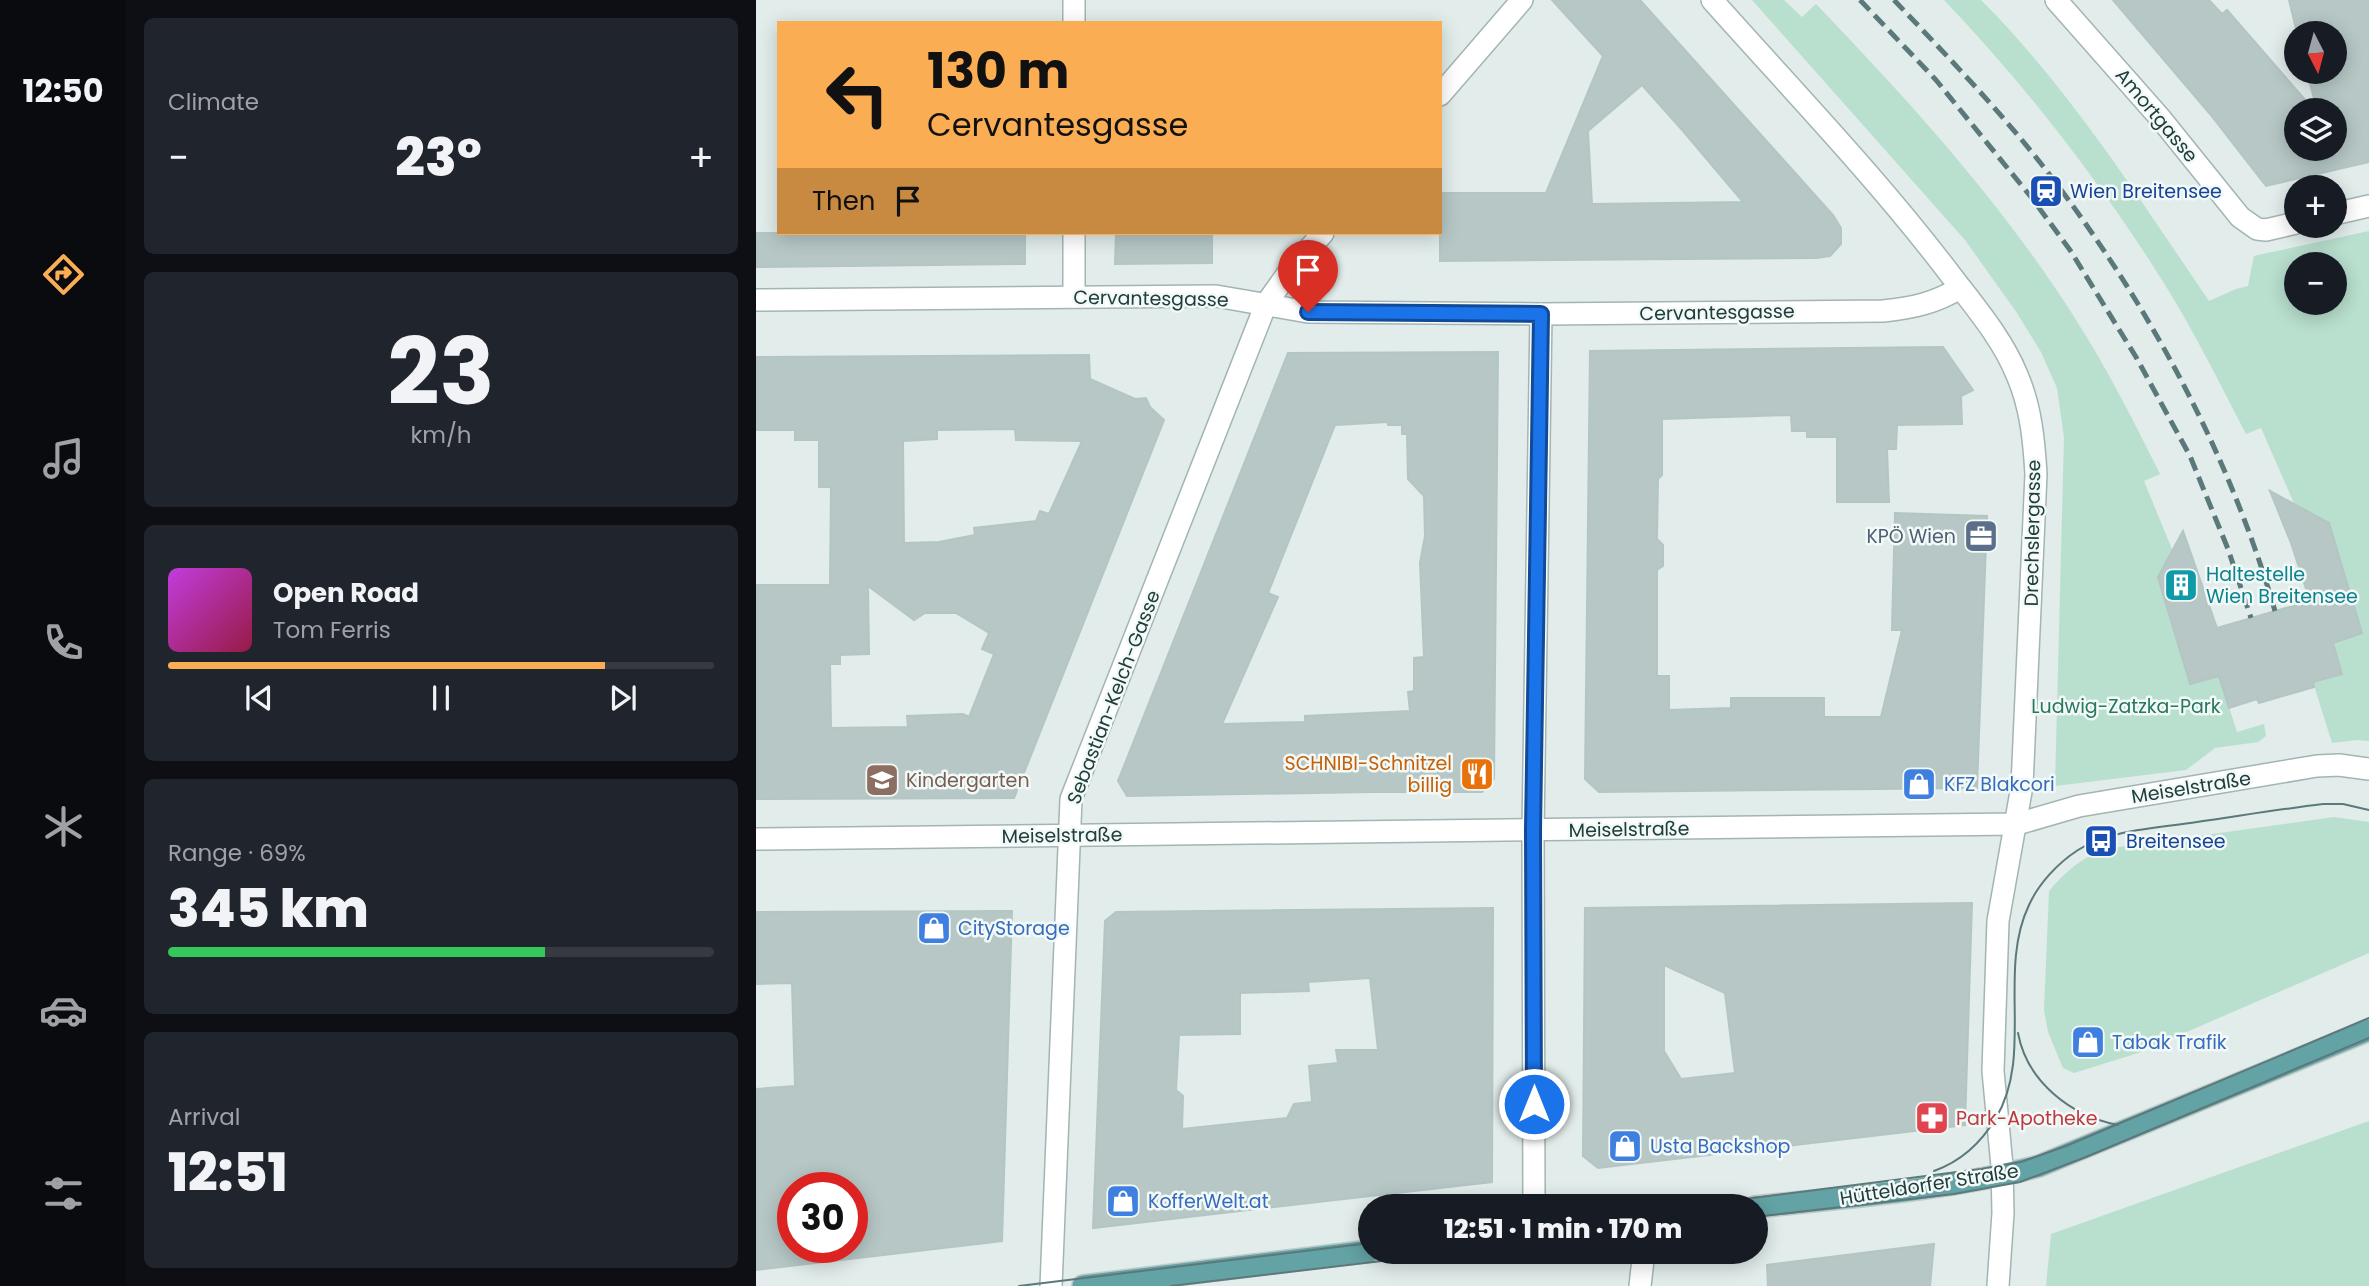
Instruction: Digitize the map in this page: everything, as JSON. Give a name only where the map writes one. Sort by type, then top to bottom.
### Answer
[{"type":"main road","name":"Hütteldorfer Straße","points":[[1768,1206],[1906,1191],[2003,1175],[2039,1166],[2369,1030]]},
{"type":"main road","points":[[1083,1286],[1358,1252]]},
{"type":"street","points":[[1074,0],[1074,21]]},
{"type":"street","points":[[1442,93],[1521,0]]},
{"type":"street","name":"Drechslergasse","points":[[1713,0],[1901,213],[1960,288],[2007,354],[2024,396],[2034,438],[2034,541],[2022,786],[1998,921],[1993,1071],[2003,1175],[2003,1224],[1998,1286]]},
{"type":"street","name":"Amortgasse","points":[[2056,0],[2088,33],[2161,119],[2240,218],[2257,229],[2284,226]]},
{"type":"street","points":[[2347,211],[2369,206]]},
{"type":"street","points":[[1074,235],[1074,297]]},
{"type":"street","name":"Sebastian-Kelch-Gasse","points":[[1051,1286],[1071,799],[1266,304],[1288,273],[1321,235]]},
{"type":"street","name":"Cervantesgasse","points":[[756,300],[1216,296],[1308,312],[1541,314],[1883,310],[1914,308],[1938,301],[1960,288]]},
{"type":"street","points":[[1534,1194],[1533,830],[1541,314]]},
{"type":"street","name":"Meiselstraße","points":[[756,839],[2017,824],[2078,806],[2318,766],[2339,765],[2369,769]]},
{"type":"street","points":[[1640,1286],[1643,1264]]},
{"type":"green space","name":"Ludwig-Zatzka-Park","points":[[1752,0],[1784,0],[1802,17],[1816,4],[1921,117],[1987,195],[2048,277],[2099,358],[2160,474],[2144,481],[2176,559],[2165,564],[2158,577],[2189,684],[2219,676],[2237,732],[2264,724],[2266,736],[2258,742],[2215,748],[2186,770],[2055,786],[2064,437],[2057,388],[2041,352],[2017,313],[1965,240]]},
{"type":"green space","points":[[1944,0],[1981,0],[2013,34],[2102,145],[2209,301],[2248,286],[2254,256],[2347,238],[2347,236],[2369,231],[2369,741],[2332,743],[2313,682],[2341,674],[2333,643],[2362,633],[2329,523],[2311,513],[2300,517],[2261,428],[2246,434],[2184,317],[2138,243],[2087,170],[2004,66]]},
{"type":"green space","points":[[2334,817],[2369,822],[2369,953],[2138,1053],[2074,1073],[2063,1068],[2048,1032],[2044,1010],[2049,891],[2067,872],[2081,861],[2105,849]]},
{"type":"green space","points":[[2369,1121],[2369,1286],[2046,1286],[2051,1234]]},
{"type":"building","points":[[1552,0],[1640,0],[1833,215],[1841,228],[1841,244],[1830,256],[1816,258],[1440,261],[1442,193],[1546,193],[1603,56]],"holes":[[[1642,85],[1743,202],[1592,204],[1588,131]]]},
{"type":"building","points":[[2113,0],[2209,0],[2222,14],[2227,10],[2284,76],[2284,84],[2291,84],[2304,98],[2284,98],[2284,161],[2347,161],[2347,98],[2314,98],[2310,84],[2347,84],[2347,21],[2294,21],[2289,0],[2369,0],[2369,162],[2313,175],[2284,175],[2284,182],[2266,186],[2210,114]]},
{"type":"building","points":[[756,233],[1025,235],[1025,264],[756,267]]},
{"type":"building","points":[[1116,235],[1212,235],[1212,263],[1115,264]]},
{"type":"building","points":[[1943,347],[1973,390],[1961,396],[1962,424],[1897,425],[1896,449],[1887,449],[1889,502],[1837,502],[1837,437],[1807,437],[1807,431],[1792,431],[1791,415],[1662,419],[1662,475],[1658,479],[1657,539],[1663,545],[1663,566],[1657,570],[1657,676],[1669,676],[1669,710],[1731,708],[1731,698],[1824,698],[1824,717],[1881,717],[1902,630],[1892,630],[1895,513],[1987,516],[1977,788],[1599,792],[1585,779],[1590,351]]},
{"type":"building","points":[[1498,352],[1494,779],[1482,792],[1127,796],[1118,781],[1288,353]],"holes":[[[1388,422],[1388,425],[1402,425],[1402,434],[1407,434],[1408,479],[1424,496],[1425,536],[1420,563],[1424,657],[1414,658],[1414,691],[1408,692],[1410,711],[1305,716],[1305,722],[1222,724],[1278,597],[1268,593],[1335,425]]]},
{"type":"building","points":[[1089,355],[1090,379],[1135,399],[1146,398],[1150,407],[1164,420],[1014,798],[756,799],[756,585],[830,585],[831,487],[819,487],[819,440],[795,440],[795,430],[756,430],[756,357]],"holes":[[[1015,429],[1016,440],[1082,441],[1049,514],[1040,511],[1036,521],[974,528],[975,535],[939,542],[904,543],[903,441],[937,439],[937,430]],[[868,586],[914,620],[925,613],[956,613],[989,633],[982,649],[994,654],[969,717],[963,714],[907,716],[908,727],[831,728],[830,664],[840,664],[840,655],[869,654]]]},
{"type":"building","name":"Haltestelle Wien Breitensee","points":[[2270,491],[2329,523],[2362,633],[2333,643],[2342,674],[2313,682],[2314,687],[2259,703],[2257,699],[2229,708],[2219,676],[2190,684],[2158,577],[2183,531],[2217,628],[2310,601]]},
{"type":"building","points":[[1972,903],[1965,1125],[1598,1168],[1583,1156],[1585,908]],"holes":[[[1664,965],[1725,993],[1735,1073],[1681,1079],[1664,1051]]]},
{"type":"building","points":[[1493,908],[1492,1182],[1388,1194],[1358,1194],[1358,1197],[1093,1228],[1105,921],[1116,912]],"holes":[[[1370,978],[1378,1050],[1336,1050],[1338,1063],[1309,1066],[1312,1102],[1294,1104],[1287,1118],[1182,1129],[1183,1096],[1176,1090],[1179,1035],[1240,1034],[1240,993],[1309,991],[1308,982]]]},
{"type":"building","points":[[1012,911],[1002,1241],[868,1257],[868,1172],[777,1172],[777,1263],[815,1263],[756,1270],[756,1089],[795,1086],[792,983],[756,984],[756,912]]},
{"type":"building","points":[[1934,1244],[1930,1286],[1768,1286],[1767,1265]]},
{"type":"tram line","points":[[1934,1171],[1953,1162],[1977,1143],[1996,1118],[2007,1093],[2013,1067],[2016,958],[2020,931],[2038,889],[2063,861],[2091,843],[2136,830],[2323,804],[2343,804],[2369,810]]},
{"type":"tram line","points":[[1768,1196],[2021,1162],[2066,1146],[2369,1018]]},
{"type":"tram line","points":[[2018,1033],[2031,1067],[2054,1094],[2084,1114],[2118,1125]]},
{"type":"tram line","points":[[1768,1215],[1954,1194],[2020,1182],[2369,1038]]},
{"type":"tram line","points":[[1019,1286],[1358,1244]]},
{"type":"tram line","points":[[1171,1286],[1358,1264]]},
{"type":"railway","points":[[1860,0],[1936,80],[2031,197],[2070,250],[2136,357],[2190,456],[2228,549],[2251,618]]},
{"type":"railway","points":[[1894,0],[2018,135],[2056,183],[2124,282],[2156,334],[2211,441],[2257,553],[2275,611]]},
{"type":"place","name":"Wien Breitensee","points":[[2046,191]]},
{"type":"place","name":"KPÖ Wien","points":[[1981,536]]},
{"type":"place","name":"Haltestelle Wien Breitensee","points":[[2181,585]]},
{"type":"place","name":"SCHNIBI-Schnitzel billig","points":[[1477,774]]},
{"type":"place","name":"Kindergarten","points":[[882,780]]},
{"type":"place","name":"KFZ Blakcori","points":[[1919,784]]},
{"type":"place","name":"Breitensee","points":[[2101,841]]},
{"type":"place","name":"CityStorage","points":[[934,928]]},
{"type":"place","name":"Tabak Trafik","points":[[2088,1042]]},
{"type":"place","name":"Park-Apotheke","points":[[1932,1118]]},
{"type":"place","name":"Usta Backshop","points":[[1625,1146]]},
{"type":"place","name":"KofferWelt.at","points":[[1123,1201]]},
{"type":"route","points":[[1308,312],[1541,314],[1533,830],[1534,1104]]}]
